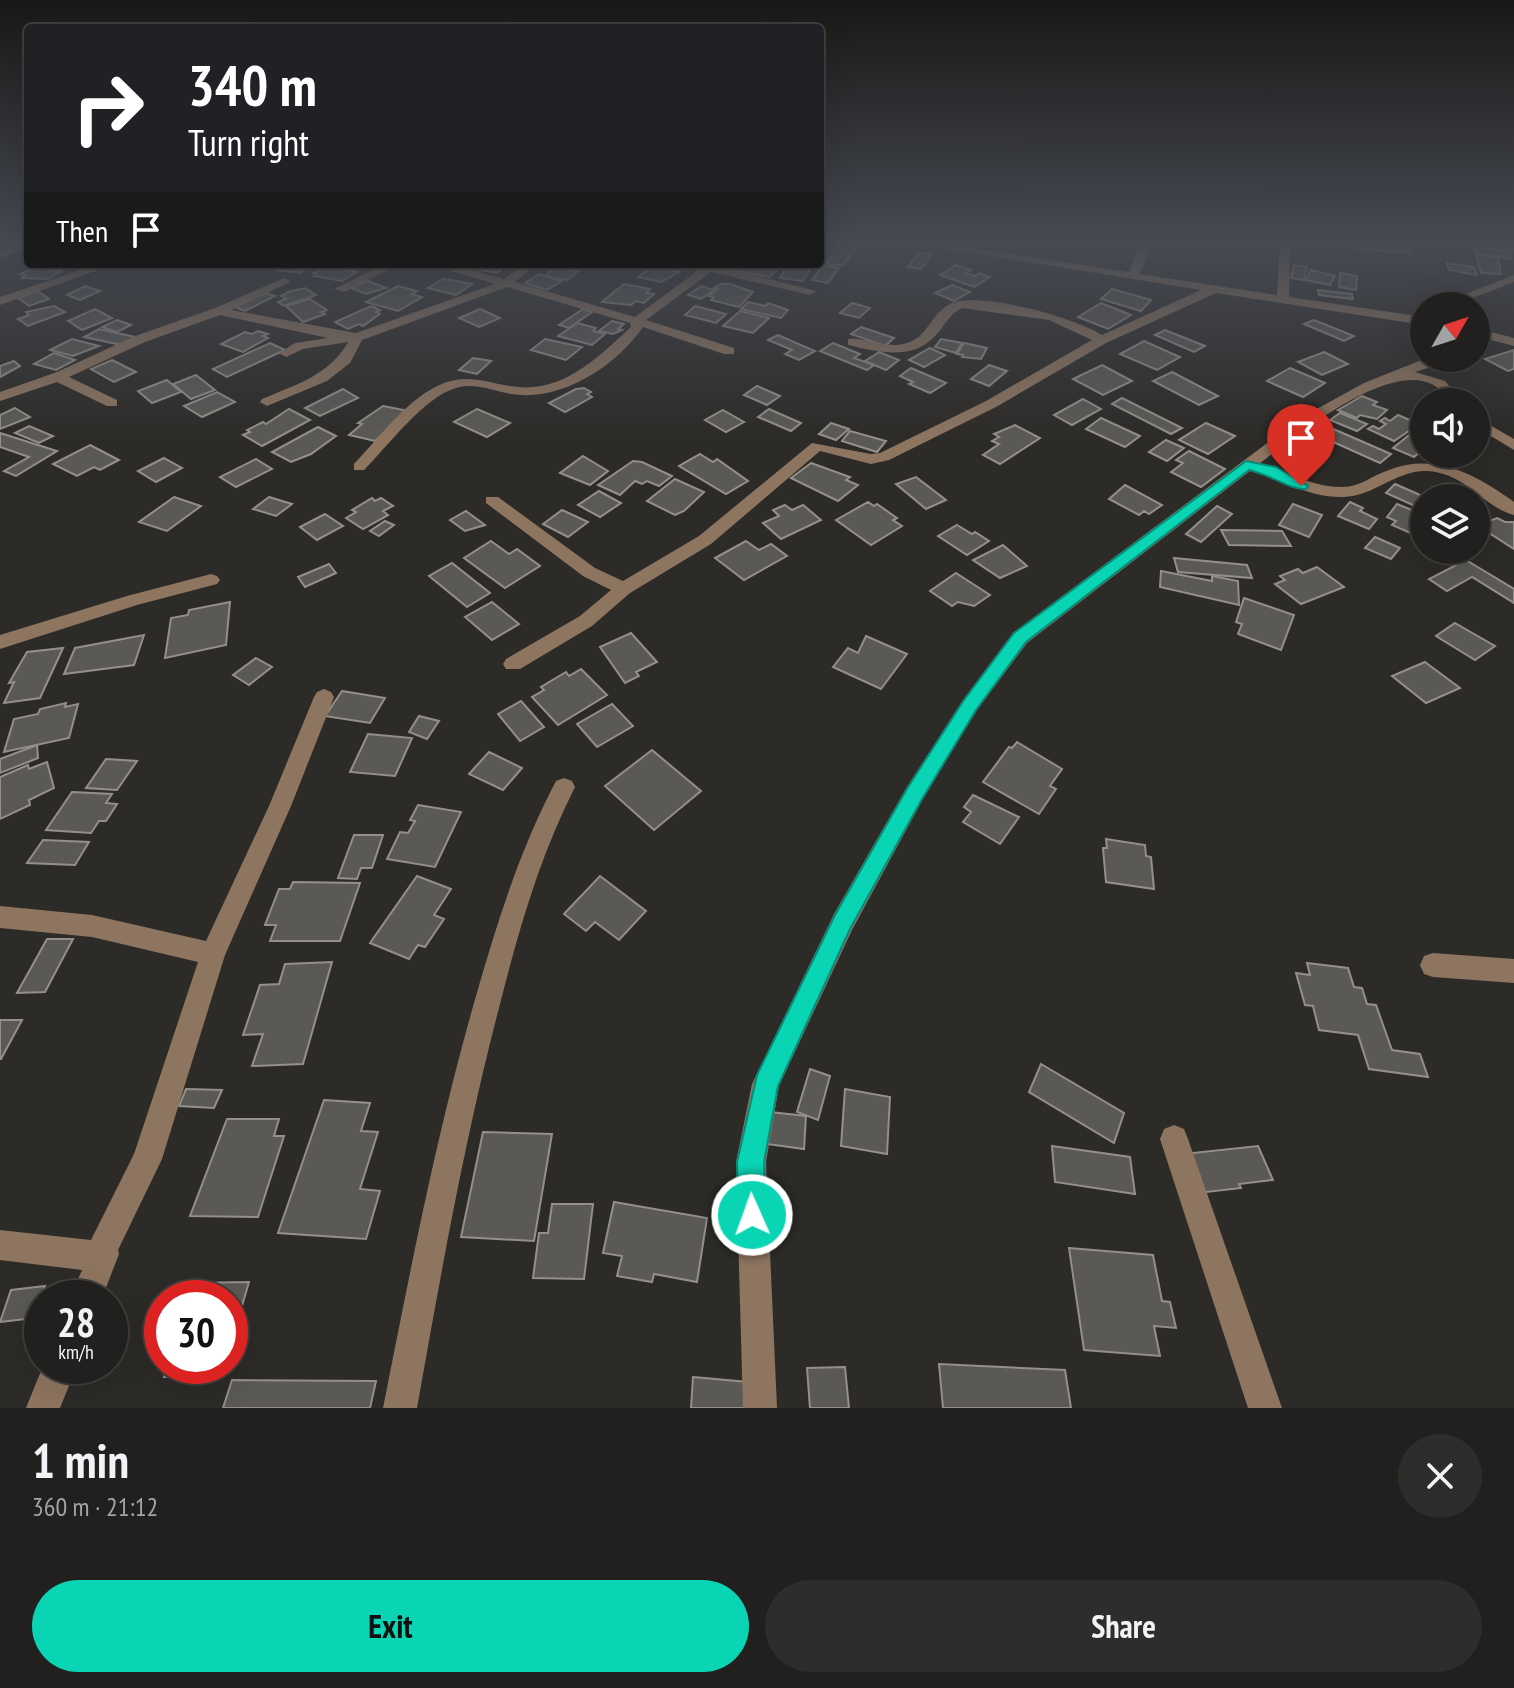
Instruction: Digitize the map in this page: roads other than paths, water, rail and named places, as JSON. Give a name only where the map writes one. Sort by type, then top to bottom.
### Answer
[{"type":"street","points":[[0,397],[62,375],[140,339],[226,308]]},
{"type":"street","points":[[286,353],[300,346],[357,337],[438,308]]},
{"type":"street","points":[[588,308],[729,351]]},
{"type":"street","points":[[636,322],[655,308]]},
{"type":"street","points":[[853,342],[895,351],[912,346],[925,339],[951,308]]},
{"type":"street","points":[[986,308],[1063,319],[1089,330],[1101,340]]},
{"type":"street","points":[[513,664],[586,621],[624,589],[705,540],[817,446],[871,459],[884,457],[991,404],[1101,340],[1172,308]]},
{"type":"street","points":[[1346,308],[1410,319]]},
{"type":"street","points":[[219,311],[357,337]]},
{"type":"street","points":[[359,467],[442,388],[462,381],[485,382],[510,390],[538,393],[573,383],[637,328],[636,322]]},
{"type":"street","points":[[1490,336],[1514,342]]},
{"type":"street","points":[[267,402],[322,378],[345,360],[357,337]]},
{"type":"street","points":[[1490,343],[1500,338]]},
{"type":"street","points":[[760,1408],[751,1162],[766,1084],[843,922],[936,758],[970,705],[1020,638],[1246,465],[1339,400],[1410,370]]},
{"type":"street","points":[[1398,374],[1431,378],[1447,388]]},
{"type":"street","points":[[62,375],[60,378],[71,385],[112,403]]},
{"type":"street","points":[[1490,430],[1514,446]]},
{"type":"street","points":[[1246,465],[1271,470],[1301,486],[1341,492],[1356,491],[1400,470],[1431,466],[1462,474],[1514,510]]},
{"type":"street","points":[[1491,493],[1514,487]]},
{"type":"street","points":[[492,500],[589,572],[624,589]]},
{"type":"street","points":[[0,642],[133,600],[211,580]]},
{"type":"street","points":[[99,1256],[147,1159],[213,954],[280,806],[324,697]]},
{"type":"street","points":[[400,1408],[438,1209],[476,1041],[524,874],[564,787]]},
{"type":"street","points":[[0,917],[92,926],[213,954]]},
{"type":"street","points":[[1433,965],[1514,971]]},
{"type":"street","points":[[1174,1139],[1265,1408]]},
{"type":"street","points":[[0,1245],[99,1256],[104,1254],[93,1280]]},
{"type":"street","points":[[43,1408],[53,1384]]}]
